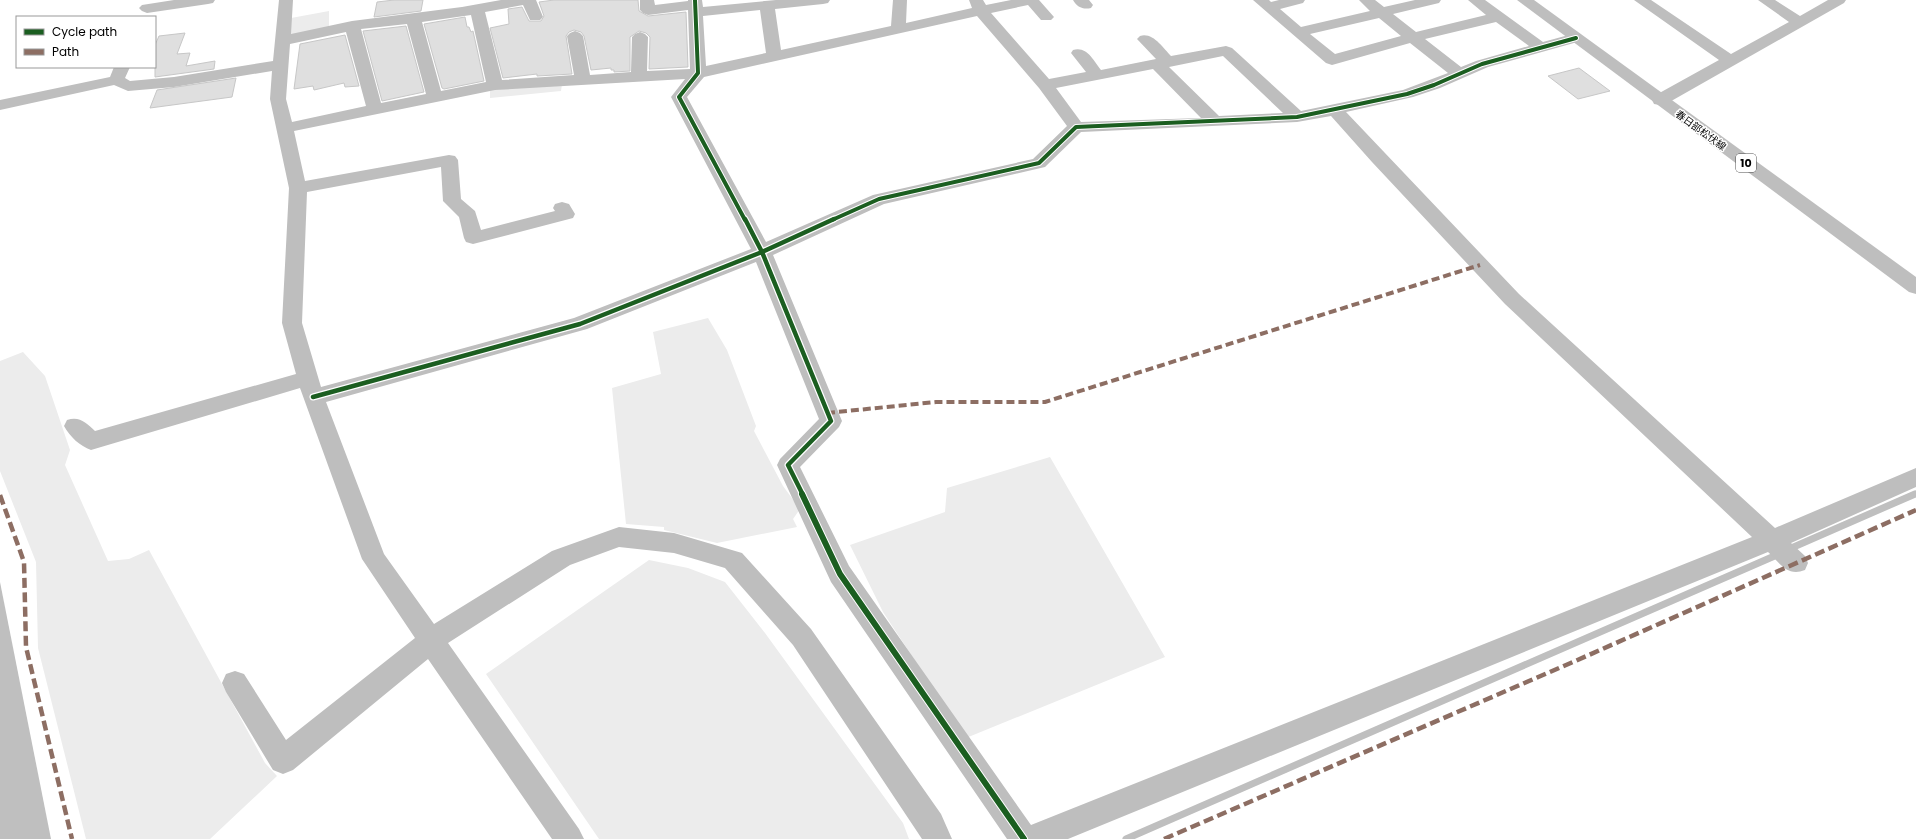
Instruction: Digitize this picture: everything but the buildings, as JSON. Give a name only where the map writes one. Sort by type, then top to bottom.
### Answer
[{"type":"street","points":[[142,8],[208,0]]},
{"type":"street","points":[[286,0],[278,99],[298,188],[292,323],[310,387],[374,559],[432,640],[569,839]]},
{"type":"street","points":[[282,41],[352,26],[477,9],[525,0]]},
{"type":"street","points":[[529,0],[535,17]]},
{"type":"street","points":[[647,0],[648,10],[696,6],[767,5],[823,0]]},
{"type":"street","points":[[898,30],[900,0]]},
{"type":"street","points":[[285,128],[495,85],[698,73],[898,30],[978,6],[1031,0],[1046,17]]},
{"type":"street","points":[[1264,4],[1298,0]]},
{"type":"street","points":[[1366,0],[1458,74]]},
{"type":"street","points":[[1298,32],[1434,0]]},
{"type":"street","points":[[1475,0],[1541,48]]},
{"type":"street","name":"春日部松伏線","points":[[1524,0],[1916,287]]},
{"type":"street","points":[[1641,0],[1730,61]]},
{"type":"street","points":[[1765,0],[1799,22]]},
{"type":"street","points":[[1660,100],[1839,0]]},
{"type":"street","points":[[1264,4],[1332,60],[1413,37],[1498,17]]},
{"type":"street","points":[[767,5],[774,56]]},
{"type":"street","points":[[696,6],[698,73],[679,97],[762,252],[831,421],[788,465],[840,574],[1024,839]]},
{"type":"street","points":[[978,6],[1045,85],[1076,127]]},
{"type":"street","points":[[477,9],[495,85]]},
{"type":"street","points":[[413,18],[435,98]]},
{"type":"street","points":[[352,26],[375,110]]},
{"type":"street","points":[[575,36],[582,81]]},
{"type":"street","points":[[639,77],[640,37]]},
{"type":"street","points":[[75,426],[91,441],[310,387],[580,324],[762,252],[879,199],[1039,163],[1076,127],[1215,122],[1297,117],[1407,94],[1434,85],[1482,64],[1576,38]]},
{"type":"street","points":[[1145,39],[1162,63],[1215,122]]},
{"type":"street","points":[[1045,85],[1226,51],[1297,117]]},
{"type":"street","points":[[1079,53],[1097,75]]},
{"type":"street","points":[[0,105],[119,73],[128,86],[174,82],[280,65]]},
{"type":"street","points":[[1335,110],[1378,158],[1413,193],[1512,299],[1796,563]]},
{"type":"street","points":[[298,188],[449,160],[452,201],[468,215],[473,238],[566,214],[562,208]]},
{"type":"street","points":[[1032,839],[1772,540],[1916,478]]},
{"type":"street","points":[[235,684],[283,760],[432,640],[456,623],[561,558],[618,537],[674,543],[733,560],[802,637],[931,824],[937,839]]},
{"type":"shaded area","points":[[329,11],[329,28],[294,35],[289,34],[291,18]]},
{"type":"shaded area","points":[[562,84],[561,91],[490,98],[490,90]]},
{"type":"shaded area","points":[[708,318],[727,350],[756,426],[754,431],[783,486],[800,509],[793,519],[797,527],[717,543],[664,530],[664,527],[626,524],[612,388],[661,374],[653,332]]},
{"type":"shaded area","points":[[23,352],[45,376],[70,450],[65,465],[108,561],[129,559],[149,550],[265,763],[277,776],[210,839],[86,839],[38,648],[36,562],[0,471],[0,361]]},
{"type":"shaded area","points":[[1050,457],[1165,657],[966,738],[883,612],[850,545],[945,512],[947,488]]},
{"type":"shaded area","points":[[649,560],[688,568],[725,582],[765,633],[903,823],[909,839],[599,839],[486,674]]},
{"type":"shaded area","points":[[0,582],[51,839],[0,839]]},
{"type":"waterway","points":[[1789,549],[1915,494]]},
{"type":"waterway","points":[[1126,839],[1779,554]]},
{"type":"marked path","points":[[827,413],[936,402],[1045,402],[1480,265]]},
{"type":"marked path","points":[[0,495],[24,562],[26,647],[72,839]]},
{"type":"marked path","points":[[1164,839],[1573,662],[1916,510]]},
{"type":"cycle path","points":[[695,0],[698,73],[679,97],[762,252],[831,421],[788,465],[840,574],[1024,839]]},
{"type":"cycle path","points":[[313,397],[580,324],[762,252],[879,199],[1039,163],[1076,127],[1194,123],[1297,117],[1407,94],[1434,85],[1482,64],[1576,38]]}]
